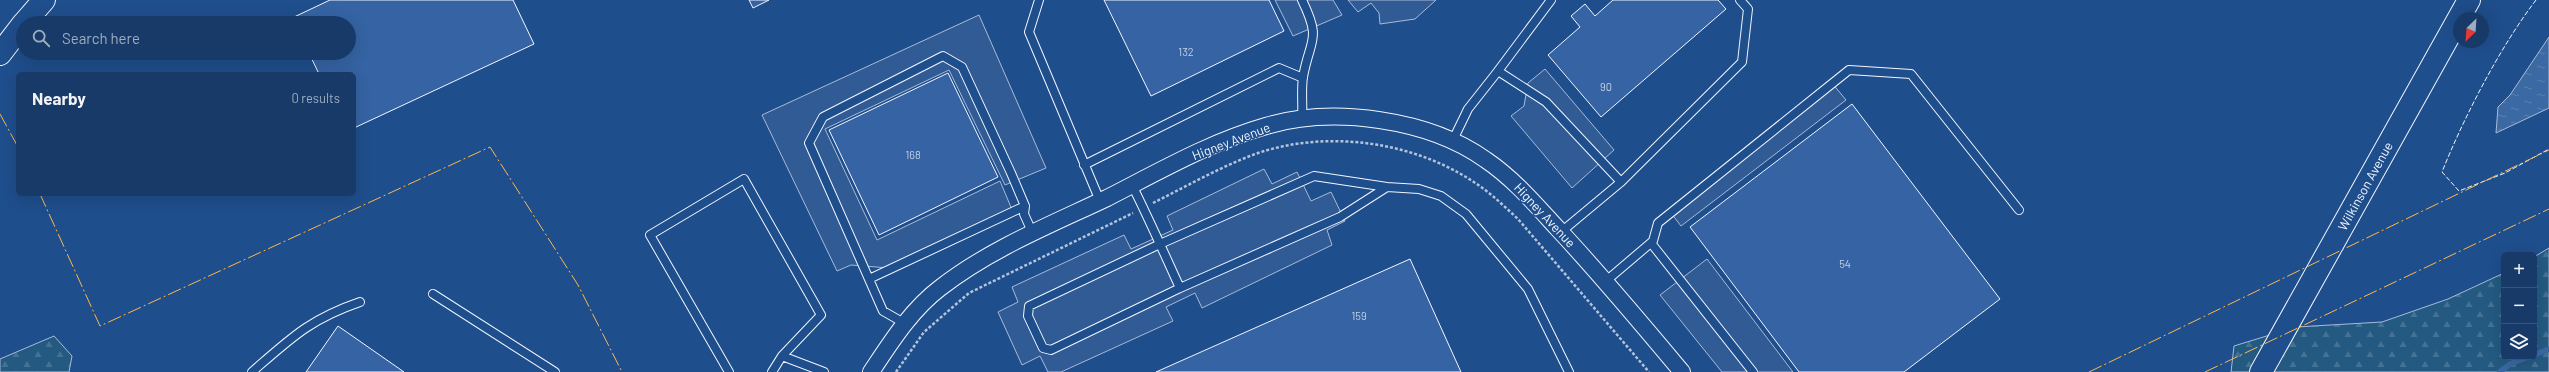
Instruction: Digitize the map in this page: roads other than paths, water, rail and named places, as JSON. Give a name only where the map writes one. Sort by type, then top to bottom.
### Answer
[{"type":"street","points":[[29,16],[44,0]]},
{"type":"street","name":"Wilkinson Avenue","points":[[2261,372],[2469,0]]},
{"type":"street","points":[[0,54],[16,32]]},
{"type":"street","name":"Higney Avenue","points":[[871,372],[904,323],[939,288],[989,255],[1193,155],[1265,126],[1302,118],[1348,117],[1384,121],[1422,130],[1452,142],[1484,158],[1512,179],[1606,281],[1682,372]]},
{"type":"lane","points":[[1039,0],[1029,32],[1100,201]]},
{"type":"lane","points":[[1302,0],[1311,19],[1315,36],[1303,78],[1302,118]]},
{"type":"lane","points":[[1452,142],[1468,109],[1551,0]]},
{"type":"lane","points":[[1561,232],[1621,182],[1742,62],[1748,8],[1740,0]]},
{"type":"lane","points":[[904,323],[883,311],[809,143],[823,117],[943,56],[962,66],[1025,206],[1024,214],[1033,234]]},
{"type":"lane","points":[[1084,165],[1279,68],[1303,78]]},
{"type":"lane","points":[[1606,281],[1651,243],[1658,223],[1849,70],[1911,74],[2019,210]]},
{"type":"lane","points":[[1498,71],[1546,102],[1621,182]]},
{"type":"lane","points":[[1386,187],[1340,217],[1180,288],[1051,350],[1043,348],[1028,316],[1030,306],[1160,244],[1314,176],[1386,187],[1419,189],[1441,196],[1466,214],[1528,289],[1569,372]]},
{"type":"lane","points":[[728,372],[650,235],[744,179],[822,315],[782,356],[772,372]]},
{"type":"lane","points":[[1132,185],[1180,288]]},
{"type":"lane","points":[[869,279],[1025,206]]},
{"type":"lane","points":[[1651,243],[1753,372]]},
{"type":"lane","points":[[433,294],[555,372]]},
{"type":"lane","points":[[252,372],[300,330],[323,316],[360,302]]},
{"type":"lane","points":[[782,356],[824,372]]},
{"type":"water","points":[[2549,37],[2549,108],[2496,133],[2498,107],[2510,95]]},
{"type":"waterway","points":[[2537,354],[2549,349]]},
{"type":"waterway","points":[[2500,372],[2510,364],[2520,360]]}]
